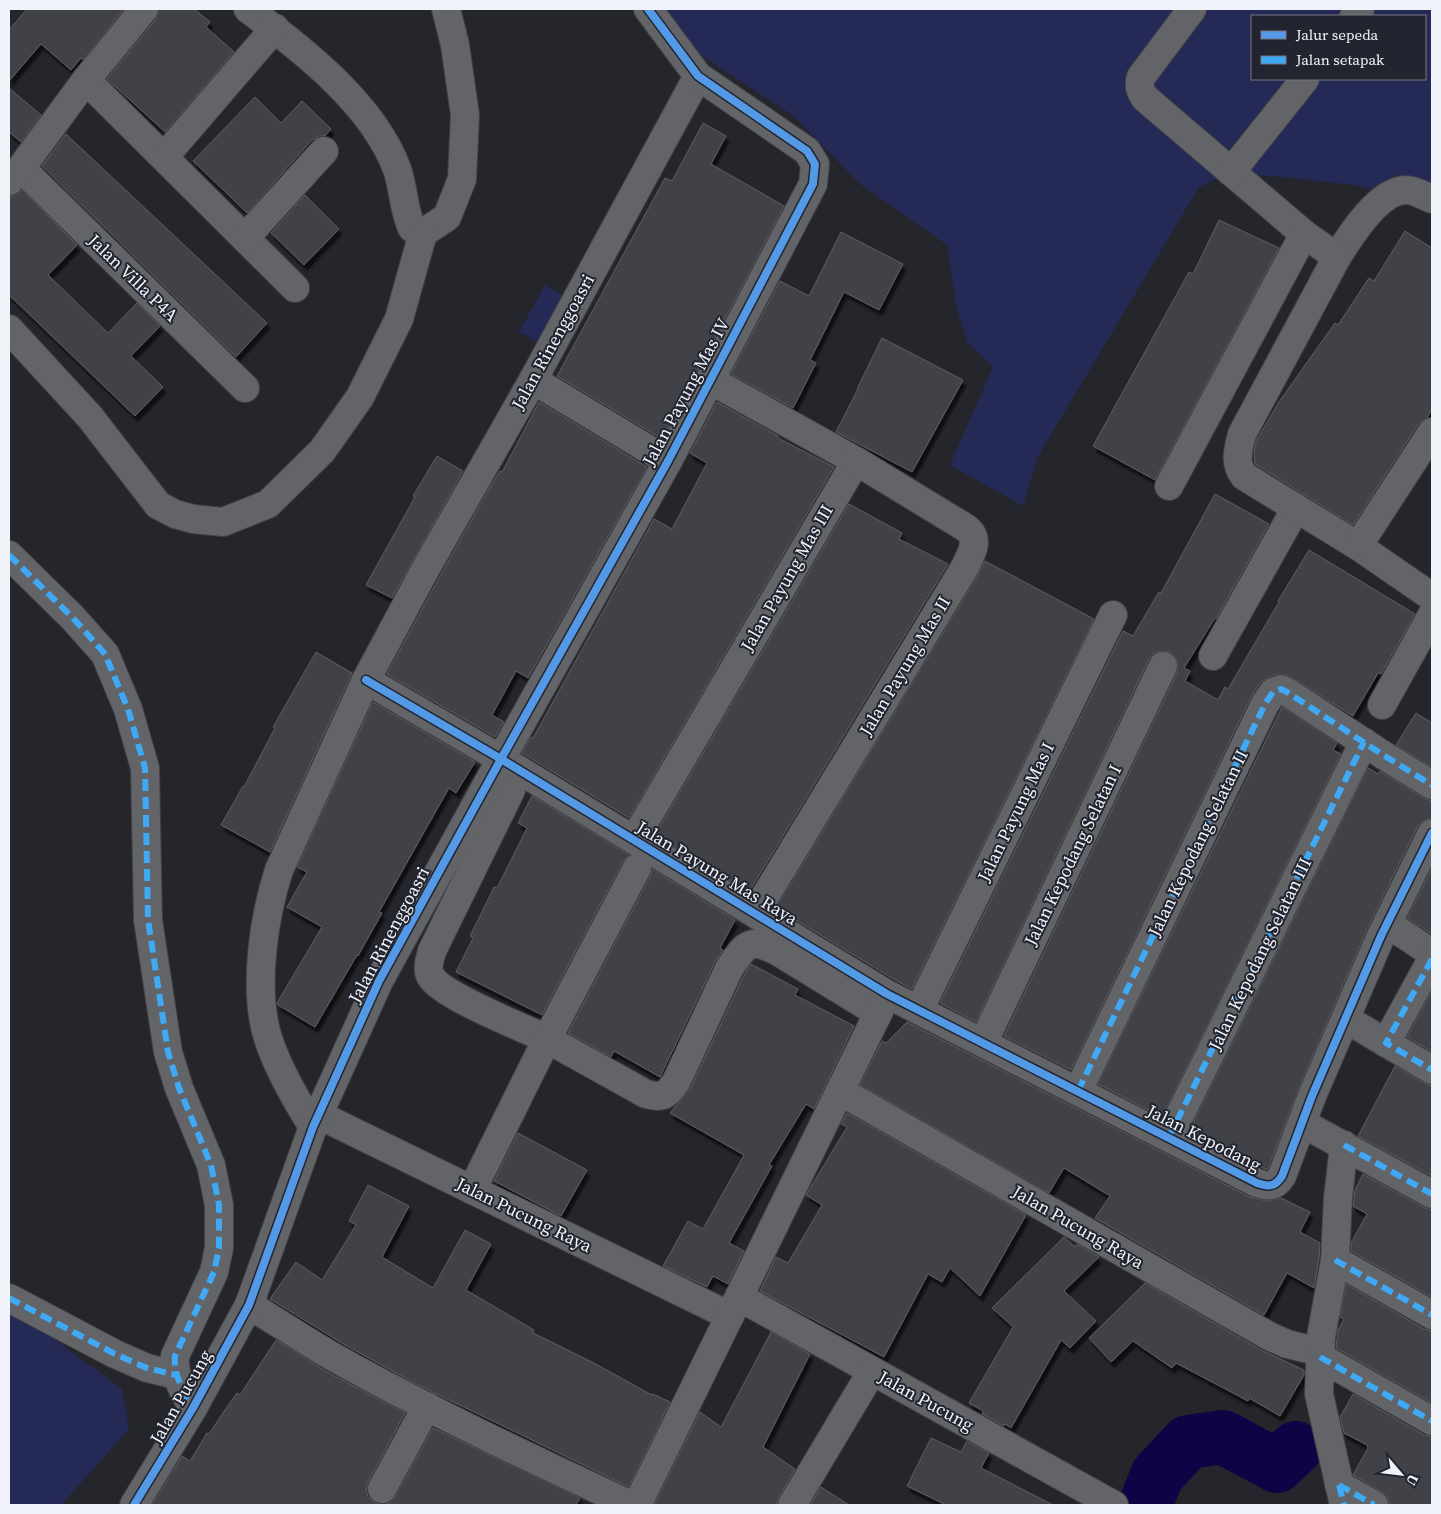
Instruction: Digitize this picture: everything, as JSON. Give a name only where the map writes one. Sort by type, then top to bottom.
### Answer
[{"type":"street","name":"Jalan Villa P4A","points":[[144,9],[86,80],[15,175],[245,388]]},
{"type":"street","points":[[248,9],[308,54],[341,88],[379,132],[397,170],[406,217],[412,228],[423,233]]},
{"type":"street","points":[[9,329],[90,417],[158,505],[176,514],[194,519],[223,522],[268,504],[322,451],[360,397],[399,319],[423,233],[447,217],[462,179],[465,114],[455,45],[446,9]]},
{"type":"street","points":[[648,9],[698,76]]},
{"type":"street","points":[[1192,9],[1141,77],[1140,86],[1145,98],[1304,234],[1337,257]]},
{"type":"street","points":[[164,156],[275,28]]},
{"type":"street","name":"Jalan Rinenggoasri","points":[[316,1121],[295,1100],[266,1032],[261,1000],[263,946],[272,893],[279,870],[366,680],[426,568],[533,380],[698,76]]},
{"type":"street","name":"Jalan Payung Mas IV","points":[[500,759],[668,460],[813,184],[815,164],[807,151],[698,76]]},
{"type":"street","points":[[86,80],[295,288]]},
{"type":"street","points":[[1231,172],[1304,80]]},
{"type":"street","points":[[245,238],[324,151]]},
{"type":"street","points":[[1432,199],[1408,190],[1399,191],[1381,202],[1357,226],[1337,257],[1242,434],[1238,447],[1237,461],[1244,476],[1358,546],[1432,597]]},
{"type":"street","points":[[1170,486],[1304,234]]},
{"type":"street","points":[[533,380],[668,460]]},
{"type":"street","points":[[710,380],[856,461]]},
{"type":"street","points":[[1358,546],[1432,432]]},
{"type":"street","name":"Jalan Payung Mas III","points":[[634,840],[856,461]]},
{"type":"street","name":"Jalan Payung Mas II","points":[[755,913],[965,567],[974,543],[972,532],[856,461]]},
{"type":"street","points":[[1213,656],[1296,508]]},
{"type":"street","points":[[9,555],[73,618],[105,654],[128,709],[145,768],[148,920],[163,1023],[168,1052],[179,1088],[211,1165],[219,1205],[218,1260],[175,1356],[174,1366],[176,1375],[193,1408]]},
{"type":"street","name":"Jalan Payung Mas I","points":[[919,1010],[1113,615]]},
{"type":"street","points":[[1382,705],[1432,616]]},
{"type":"street","name":"Jalan Kepodang Selatan I","points":[[984,1043],[1164,666]]},
{"type":"street","points":[[366,680],[500,759]]},
{"type":"street","name":"Jalan Kepodang Selatan II","points":[[1078,1091],[1265,704],[1273,692],[1281,689],[1287,692],[1364,742]]},
{"type":"street","points":[[1364,742],[1432,784]]},
{"type":"street","name":"Jalan Kepodang Selatan III","points":[[1169,1137],[1364,742]]},
{"type":"street","name":"Jalan Rinenggoasri","points":[[249,1305],[316,1121],[379,981],[500,759]]},
{"type":"street","name":"Jalan Payung Mas Raya","points":[[500,759],[755,913],[883,1003],[919,1010]]},
{"type":"street","points":[[511,790],[432,950],[428,965],[430,975],[439,986],[456,997],[547,1039],[646,1094],[658,1098],[667,1094],[676,1082],[730,967],[742,950],[750,944],[759,942],[883,1003],[637,1505]]},
{"type":"street","name":"Jalan Kepodang","points":[[919,1010],[1267,1186],[1278,1183],[1382,936],[1432,833]]},
{"type":"street","points":[[472,1190],[547,1039],[638,868]]},
{"type":"street","points":[[1388,924],[1432,953]]},
{"type":"street","points":[[1386,1043],[1432,959]]},
{"type":"street","points":[[1346,1019],[1432,1070]]},
{"type":"street","name":"Jalan Pucung Raya","points":[[840,1091],[1269,1336],[1317,1353],[1432,1421]]},
{"type":"street","name":"Jalan Pucung Raya","points":[[316,1121],[734,1307]]},
{"type":"street","points":[[1302,1123],[1432,1194]]},
{"type":"street","points":[[1344,1145],[1338,1198],[1335,1260],[1317,1353],[1319,1394],[1341,1495],[1374,1505]]},
{"type":"street","points":[[1335,1260],[1432,1315]]},
{"type":"street","points":[[9,1298],[115,1354],[147,1368],[176,1375]]},
{"type":"street","points":[[249,1305],[336,1358],[427,1406],[631,1505]]},
{"type":"street","name":"Jalan Pucung","points":[[137,1504],[193,1408],[249,1305]]},
{"type":"street","name":"Jalan Pucung","points":[[734,1307],[872,1371],[1114,1505]]},
{"type":"street","points":[[792,1505],[872,1371]]},
{"type":"street","points":[[382,1489],[427,1406]]},
{"type":"shaded area","points":[[663,9],[1432,9],[1432,209],[1356,185],[1231,172],[1199,187],[1037,458],[1023,506],[950,465],[993,367],[967,342],[956,305],[947,245],[860,184],[794,116],[688,47]]},
{"type":"shaded area","points":[[545,285],[571,300],[545,346],[519,332]]},
{"type":"shaded area","points":[[9,1306],[122,1389],[129,1429],[61,1505],[9,1505]]},
{"type":"building","points":[[27,9],[124,9],[83,60],[81,58],[71,70],[41,44],[9,81],[9,30]]},
{"type":"building","points":[[159,9],[194,9],[210,22],[206,27],[234,52],[165,132],[107,79],[156,19]]},
{"type":"building","points":[[9,88],[41,115],[21,142],[9,132]]},
{"type":"building","points":[[255,97],[281,123],[302,101],[331,129],[325,136],[319,136],[312,140],[247,213],[193,161]]},
{"type":"building","points":[[703,123],[726,136],[711,164],[784,206],[662,439],[557,376],[665,178],[672,181]]},
{"type":"building","points":[[66,134],[267,323],[236,357],[42,166]]},
{"type":"building","points":[[22,190],[77,245],[48,275],[108,333],[137,303],[160,326],[131,356],[163,387],[135,416],[9,295],[9,198]]},
{"type":"building","points":[[305,195],[339,229],[304,265],[271,233]]},
{"type":"building","points":[[1219,220],[1279,248],[1155,480],[1093,446],[1189,272],[1193,274]]},
{"type":"building","points":[[1405,231],[1432,248],[1432,409],[1427,418],[1419,423],[1353,525],[1255,464],[1256,441],[1279,402],[1335,323],[1338,325],[1369,278],[1374,281]]},
{"type":"building","points":[[841,232],[903,264],[879,310],[844,292],[810,360],[816,363],[793,408],[731,374],[780,281],[809,296]]},
{"type":"building","points":[[882,338],[963,380],[912,472],[836,432]]},
{"type":"building","points":[[539,402],[647,467],[528,678],[516,671],[492,715],[504,722],[495,737],[387,674],[490,487],[500,471],[502,472]]},
{"type":"building","points":[[717,402],[778,436],[778,438],[834,467],[629,818],[522,753],[531,737],[533,738],[654,519],[672,529],[707,463],[690,453]]},
{"type":"building","points":[[437,456],[463,471],[392,598],[366,585],[415,497],[413,496]]},
{"type":"building","points":[[1215,494],[1269,524],[1216,619],[1184,668],[1190,671],[1185,681],[1218,700],[1225,687],[1228,689],[1309,550],[1415,614],[1381,674],[1378,673],[1353,716],[1288,675],[1276,674],[1260,683],[1251,697],[1071,1070],[1004,1036],[1177,673],[1178,664],[1176,658],[1170,652],[1161,651],[1154,653],[1149,659],[976,1022],[940,1003],[1123,631],[1133,636],[1159,592],[1161,593]]},
{"type":"building","points":[[849,504],[902,533],[899,539],[948,564],[749,892],[655,835]]},
{"type":"building","points":[[985,561],[1094,619],[912,989],[776,908]]},
{"type":"building","points":[[316,652],[352,673],[270,852],[221,825],[244,787],[275,728],[273,727]]},
{"type":"building","points":[[373,702],[475,762],[456,793],[449,788],[379,912],[382,913],[358,956],[315,1027],[277,1003],[322,927],[287,907],[307,872],[297,867]]},
{"type":"building","points":[[1282,707],[1337,743],[1333,750],[1341,754],[1162,1117],[1098,1084]]},
{"type":"building","points":[[1416,713],[1432,723],[1432,767],[1396,745]]},
{"type":"building","points":[[1368,768],[1378,774],[1380,771],[1432,801],[1432,818],[1424,820],[1418,826],[1367,929],[1298,1090],[1268,1169],[1265,1169],[1189,1131]]},
{"type":"building","points":[[532,796],[629,855],[623,861],[542,1015],[456,972],[473,938],[470,936],[494,887],[497,888],[527,828],[518,823]]},
{"type":"building","points":[[1432,868],[1432,934],[1407,918]]},
{"type":"building","points":[[652,869],[735,920],[720,948],[723,950],[716,960],[660,1077],[614,1051],[611,1057],[568,1033],[651,875]]},
{"type":"building","points":[[751,964],[798,989],[795,995],[854,1026],[814,1109],[806,1104],[769,1165],[772,1166],[729,1243],[744,1251],[728,1284],[713,1276],[707,1287],[663,1266],[688,1221],[703,1229],[744,1155],[670,1113],[690,1089]]},
{"type":"building","points":[[1432,991],[1432,1052],[1407,1037]]},
{"type":"building","points":[[907,1022],[1250,1197],[1267,1201],[1281,1198],[1310,1212],[1300,1232],[1320,1243],[1314,1288],[1287,1273],[1264,1315],[1095,1218],[1110,1196],[1064,1168],[1049,1193],[860,1085],[882,1041],[886,1043]]},
{"type":"building","points":[[1395,1066],[1432,1086],[1432,1176],[1358,1136]]},
{"type":"building","points":[[847,1113],[1026,1215],[980,1296],[950,1268],[942,1282],[928,1274],[884,1357],[760,1291],[776,1257],[788,1263],[822,1205],[806,1195],[847,1127],[841,1124]]},
{"type":"building","points":[[518,1133],[587,1170],[561,1216],[494,1181]]},
{"type":"building","points":[[1363,1174],[1432,1210],[1432,1297],[1351,1251],[1351,1243],[1367,1214],[1353,1206],[1355,1190]]},
{"type":"building","points":[[368,1185],[409,1206],[382,1257],[433,1288],[465,1230],[491,1244],[466,1290],[534,1330],[533,1333],[592,1362],[652,1395],[670,1402],[629,1487],[416,1384],[345,1345],[270,1299],[296,1262],[322,1280],[356,1225],[349,1221]]},
{"type":"building","points":[[1064,1237],[1075,1247],[1077,1244],[1099,1257],[1064,1291],[1096,1321],[1070,1348],[1061,1340],[1011,1428],[1005,1424],[1004,1426],[982,1414],[983,1411],[969,1403],[1013,1327],[992,1308]]},
{"type":"building","points":[[1145,1283],[1261,1350],[1304,1370],[1304,1375],[1280,1416],[1249,1398],[1248,1401],[1176,1363],[1172,1368],[1133,1341],[1111,1362],[1089,1338]]},
{"type":"building","points":[[1346,1284],[1424,1329],[1432,1331],[1432,1403],[1336,1348],[1338,1330],[1344,1319],[1340,1317]]},
{"type":"building","points":[[771,1332],[810,1354],[763,1447],[795,1469],[776,1505],[654,1505],[700,1412],[721,1427]]},
{"type":"building","points":[[276,1340],[329,1373],[405,1413],[368,1482],[366,1490],[368,1497],[375,1503],[383,1505],[152,1505],[182,1456],[190,1461],[207,1433],[209,1434],[237,1393],[240,1395]]},
{"type":"building","points":[[1353,1394],[1424,1435],[1432,1437],[1432,1505],[1390,1505],[1388,1498],[1382,1492],[1353,1475],[1368,1448],[1367,1445],[1344,1433],[1340,1417]]},
{"type":"building","points":[[433,1428],[580,1498],[576,1505],[383,1505],[390,1503],[395,1497]]},
{"type":"building","points":[[931,1438],[961,1452],[967,1441],[989,1453],[981,1468],[1053,1505],[946,1505],[907,1486]]},
{"type":"building","points":[[821,1487],[849,1505],[810,1505]]},
{"type":"waterway","points":[[1147,1501],[1157,1475],[1188,1442],[1223,1437],[1277,1466],[1296,1448]]},
{"type":"waterway","points":[[1147,1501],[1149,1505]]},
{"type":"marked path","points":[[9,555],[73,618],[105,654],[128,709],[145,768],[148,920],[168,1052],[179,1088],[211,1165],[219,1205],[219,1248],[214,1272],[175,1356],[177,1377],[193,1408]]},
{"type":"marked path","points":[[1078,1091],[1265,704],[1273,692],[1281,689],[1287,692],[1432,785]]},
{"type":"marked path","points":[[1169,1137],[1364,742]]},
{"type":"marked path","points":[[1432,959],[1386,1043],[1432,1070]]},
{"type":"marked path","points":[[1344,1145],[1432,1194]]},
{"type":"marked path","points":[[1335,1260],[1432,1315]]},
{"type":"marked path","points":[[9,1298],[115,1354],[147,1368],[176,1375]]},
{"type":"marked path","points":[[1320,1357],[1432,1421]]},
{"type":"marked path","points":[[1339,1485],[1374,1505]]},
{"type":"marked path","points":[[1339,1485],[1344,1505]]},
{"type":"cycle path","points":[[134,1505],[193,1408],[249,1305],[313,1127],[379,981],[668,461],[813,184],[815,164],[807,151],[698,76],[648,9]]},
{"type":"cycle path","points":[[366,680],[501,759],[887,994],[1257,1183],[1265,1185],[1274,1184],[1282,1176],[1312,1096],[1381,936],[1432,833]]}]
